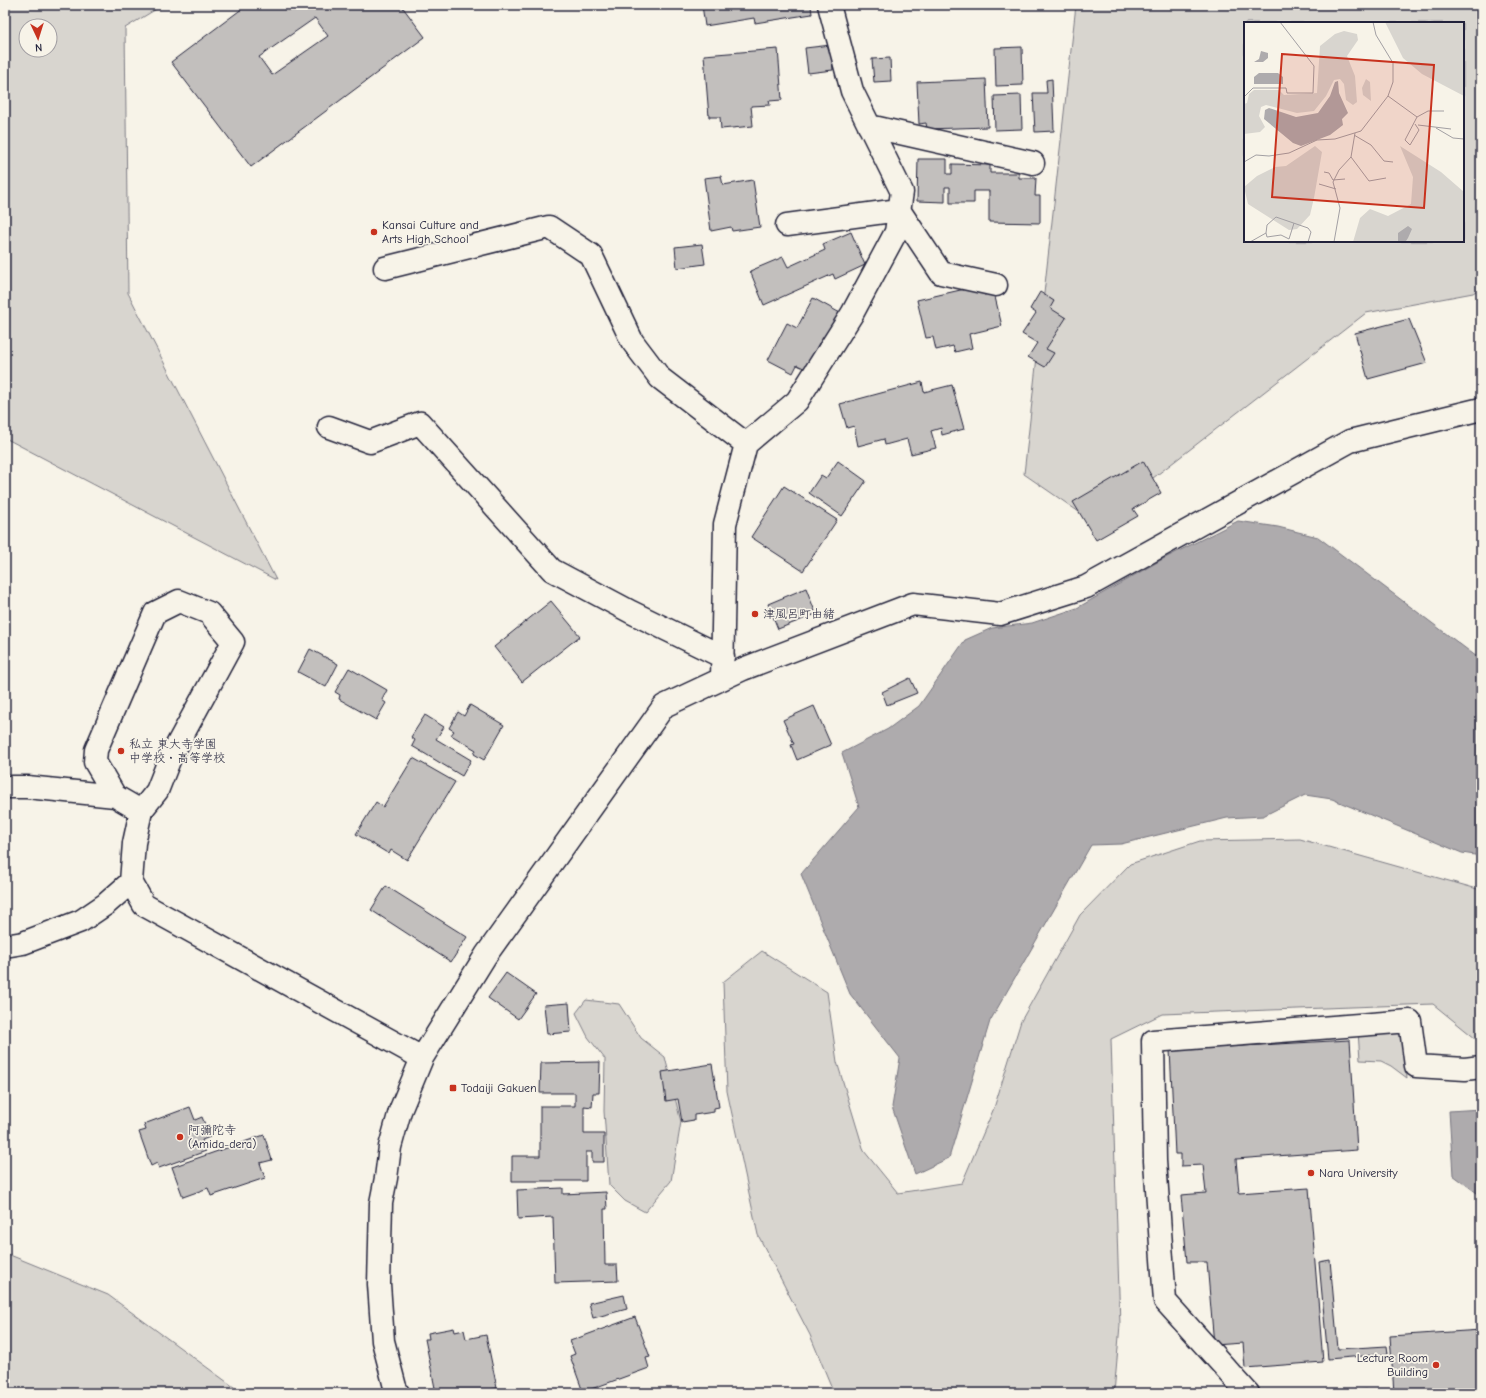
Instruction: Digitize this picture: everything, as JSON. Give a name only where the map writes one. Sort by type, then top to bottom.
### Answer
[{"type":"street","points":[[722,680],[725,524],[746,444],[797,401],[852,314],[896,232],[902,192],[852,91],[829,5]]},
{"type":"street","points":[[869,126],[1033,163]]},
{"type":"street","points":[[787,225],[899,210]]},
{"type":"street","points":[[899,210],[941,273],[996,285]]},
{"type":"street","points":[[385,268],[549,227],[591,255],[632,341],[660,378],[746,444]]},
{"type":"street","points":[[398,1393],[395,1387],[383,1341],[379,1284],[381,1203],[390,1147],[400,1111],[422,1058],[486,955],[664,706],[743,669],[913,604],[1000,614],[1086,587],[1350,441],[1481,409]]},
{"type":"street","points":[[329,427],[370,442],[420,423],[552,570],[631,612],[723,657]]},
{"type":"street","points":[[115,796],[95,762],[96,750],[155,613],[179,601],[209,613],[234,642],[170,758],[157,791],[141,811],[134,843],[131,882],[144,905],[422,1058]]},
{"type":"street","points":[[5,786],[115,796],[141,811]]},
{"type":"street","points":[[5,946],[23,943],[81,921],[106,904],[131,882]]},
{"type":"street","points":[[1248,1393],[1165,1301],[1155,1161],[1153,1041],[1410,1022],[1416,1066],[1465,1069],[1481,1067]]},
{"type":"shaded area","points":[[5,5],[163,5],[125,28],[128,293],[276,580],[5,438]]},
{"type":"shaded area","points":[[1076,5],[1481,5],[1481,288],[1473,293],[1366,313],[1095,523],[1024,474]]},
{"type":"shaded area","points":[[1238,521],[1278,527],[1318,537],[1481,660],[1481,856],[1462,853],[1332,799],[1305,795],[1263,816],[1227,818],[1121,844],[1091,845],[990,1021],[949,1158],[915,1174],[892,1107],[900,1058],[850,994],[801,874],[859,807],[842,753],[888,729],[919,706],[965,640],[992,628],[1032,623],[1077,608],[1161,560]]},
{"type":"shaded area","points":[[1300,839],[1481,890],[1481,1043],[1433,1004],[1162,1014],[1111,1039],[1120,1325],[1114,1393],[834,1393],[810,1335],[758,1235],[727,1091],[723,982],[762,951],[827,992],[837,1062],[864,1151],[898,1193],[962,1183],[994,1108],[1021,1021],[1080,915],[1130,864],[1200,841]]},
{"type":"shaded area","points":[[586,1000],[619,1004],[641,1038],[665,1057],[681,1122],[671,1181],[645,1212],[625,1201],[609,1185],[604,1111],[605,1059],[588,1037],[576,1013]]},
{"type":"shaded area","points":[[1395,1027],[1402,1033],[1407,1078],[1391,1066],[1381,1061],[1360,1060],[1358,1031]]},
{"type":"shaded area","points":[[1481,1109],[1481,1196],[1453,1175],[1449,1111]]},
{"type":"shaded area","points":[[5,1253],[108,1295],[242,1393],[5,1393]]},
{"type":"building","points":[[247,5],[401,5],[425,37],[251,167],[171,62]],"holes":[[[315,18],[328,36],[272,75],[259,57]]]},
{"type":"building","points":[[702,5],[816,5],[811,6],[812,14],[755,23],[754,18],[705,26]]},
{"type":"building","points":[[831,45],[833,70],[808,73],[805,48]]},
{"type":"building","points":[[1022,47],[1023,85],[996,86],[995,48]]},
{"type":"building","points":[[778,49],[782,100],[769,101],[770,105],[751,106],[753,126],[721,129],[720,117],[709,117],[704,55]]},
{"type":"building","points":[[890,58],[891,81],[874,82],[872,59]]},
{"type":"building","points":[[986,79],[988,127],[927,129],[926,123],[919,124],[917,82]]},
{"type":"building","points":[[1052,79],[1054,131],[1035,132],[1033,93],[1047,93],[1046,80]]},
{"type":"building","points":[[1021,95],[1022,129],[995,130],[994,96]]},
{"type":"building","points":[[918,159],[947,159],[947,174],[952,174],[952,164],[990,165],[990,173],[1019,173],[1019,178],[1036,178],[1035,196],[1040,196],[1040,223],[989,222],[989,191],[974,191],[974,203],[950,203],[950,187],[945,187],[945,202],[917,201]]},
{"type":"building","points":[[721,176],[723,185],[753,180],[760,227],[732,231],[731,227],[711,231],[704,178]]},
{"type":"building","points":[[851,232],[865,265],[835,279],[833,274],[764,305],[750,271],[783,257],[788,267],[825,250],[823,244]]},
{"type":"building","points":[[702,244],[705,264],[677,268],[675,247]]},
{"type":"building","points":[[982,285],[984,295],[994,293],[1002,326],[969,334],[972,348],[955,352],[953,346],[936,350],[933,337],[926,338],[917,300]]},
{"type":"building","points":[[1040,292],[1054,301],[1050,308],[1066,318],[1046,349],[1054,353],[1045,367],[1028,357],[1037,343],[1022,334],[1036,313],[1030,309]]},
{"type":"building","points":[[813,298],[840,313],[823,345],[819,343],[806,369],[797,365],[793,373],[768,360],[787,323],[797,328]]},
{"type":"building","points":[[1409,319],[1427,363],[1368,379],[1355,333]]},
{"type":"building","points":[[922,382],[924,392],[952,385],[964,429],[942,435],[941,428],[931,431],[936,448],[911,454],[907,439],[885,445],[884,439],[858,446],[854,426],[847,428],[840,404]]},
{"type":"building","points":[[838,461],[866,481],[842,516],[809,493],[821,475],[826,478]]},
{"type":"building","points":[[1143,461],[1161,493],[1133,509],[1138,516],[1096,540],[1073,502]]},
{"type":"building","points":[[784,486],[837,520],[803,571],[751,537]]},
{"type":"building","points":[[806,588],[816,614],[778,629],[768,604]]},
{"type":"building","points":[[551,601],[580,636],[522,682],[494,647]]},
{"type":"building","points":[[310,649],[338,664],[326,687],[298,672]]},
{"type":"building","points":[[349,668],[387,690],[382,700],[386,703],[376,720],[339,699],[340,695],[335,692]]},
{"type":"building","points":[[910,678],[917,693],[887,705],[882,692]]},
{"type":"building","points":[[470,705],[504,725],[484,760],[474,754],[476,750],[451,735],[454,731],[449,728],[458,712],[464,716]]},
{"type":"building","points":[[814,706],[831,745],[797,760],[791,745],[794,744],[783,720]]},
{"type":"building","points":[[425,715],[444,727],[436,739],[471,760],[462,776],[412,746],[415,740],[411,737]]},
{"type":"building","points":[[413,758],[455,782],[407,860],[391,850],[389,854],[356,834],[376,802],[383,807]]},
{"type":"building","points":[[386,886],[467,937],[451,962],[371,910]]},
{"type":"building","points":[[506,973],[536,994],[518,1019],[488,998]]},
{"type":"building","points":[[569,1003],[571,1032],[547,1034],[544,1005]]},
{"type":"building","points":[[1350,1040],[1357,1150],[1236,1159],[1239,1193],[1309,1188],[1323,1362],[1245,1368],[1243,1343],[1214,1345],[1207,1262],[1187,1262],[1181,1195],[1206,1193],[1203,1165],[1181,1166],[1181,1154],[1175,1154],[1170,1050]]},
{"type":"building","points":[[600,1062],[599,1093],[593,1093],[592,1107],[584,1106],[584,1134],[604,1134],[604,1162],[592,1162],[592,1152],[586,1152],[586,1181],[512,1181],[512,1156],[540,1156],[540,1106],[575,1106],[575,1093],[540,1093],[541,1063]]},
{"type":"building","points":[[712,1064],[719,1107],[714,1108],[714,1112],[694,1115],[694,1120],[682,1122],[678,1099],[666,1101],[662,1072]]},
{"type":"building","points":[[190,1107],[195,1120],[202,1117],[210,1137],[202,1140],[206,1151],[159,1168],[157,1163],[151,1166],[139,1132],[146,1130],[144,1124]]},
{"type":"building","points":[[264,1135],[272,1160],[260,1163],[265,1178],[211,1196],[208,1188],[183,1197],[172,1167]]},
{"type":"building","points":[[563,1188],[563,1194],[606,1192],[607,1209],[604,1209],[605,1265],[617,1265],[618,1281],[555,1283],[553,1217],[518,1219],[517,1190]]},
{"type":"building","points":[[1330,1260],[1338,1349],[1387,1346],[1388,1354],[1328,1359],[1319,1262]]},
{"type":"building","points":[[624,1295],[627,1309],[593,1318],[589,1303]]},
{"type":"building","points":[[635,1317],[650,1357],[646,1358],[649,1368],[583,1392],[570,1356],[575,1354],[570,1341]]},
{"type":"building","points":[[454,1328],[455,1332],[464,1330],[466,1339],[486,1335],[497,1388],[476,1393],[436,1393],[425,1339],[429,1339],[428,1333]]},
{"type":"building","name":"Lecture Room Building","points":[[1481,1330],[1481,1393],[1394,1393],[1390,1336]]},
{"type":"building","points":[[1366,1390],[1366,1393],[1331,1393]]},
{"type":"place","name":"Kansai Culture and Arts High School","points":[[374,232]]},
{"type":"place","name":"津風呂町由緒","points":[[755,614]]},
{"type":"place","name":"私立 東大寺学園 中学校・高等学校","points":[[121,751]]},
{"type":"place","name":"Todaiji Gakuen","points":[[453,1088]]},
{"type":"place","name":"阿彌陀寺 (Amida-dera)","points":[[180,1137]]},
{"type":"place","name":"Nara University","points":[[1311,1173]]},
{"type":"place","name":"Lecture Room Building","points":[[1436,1365]]}]
